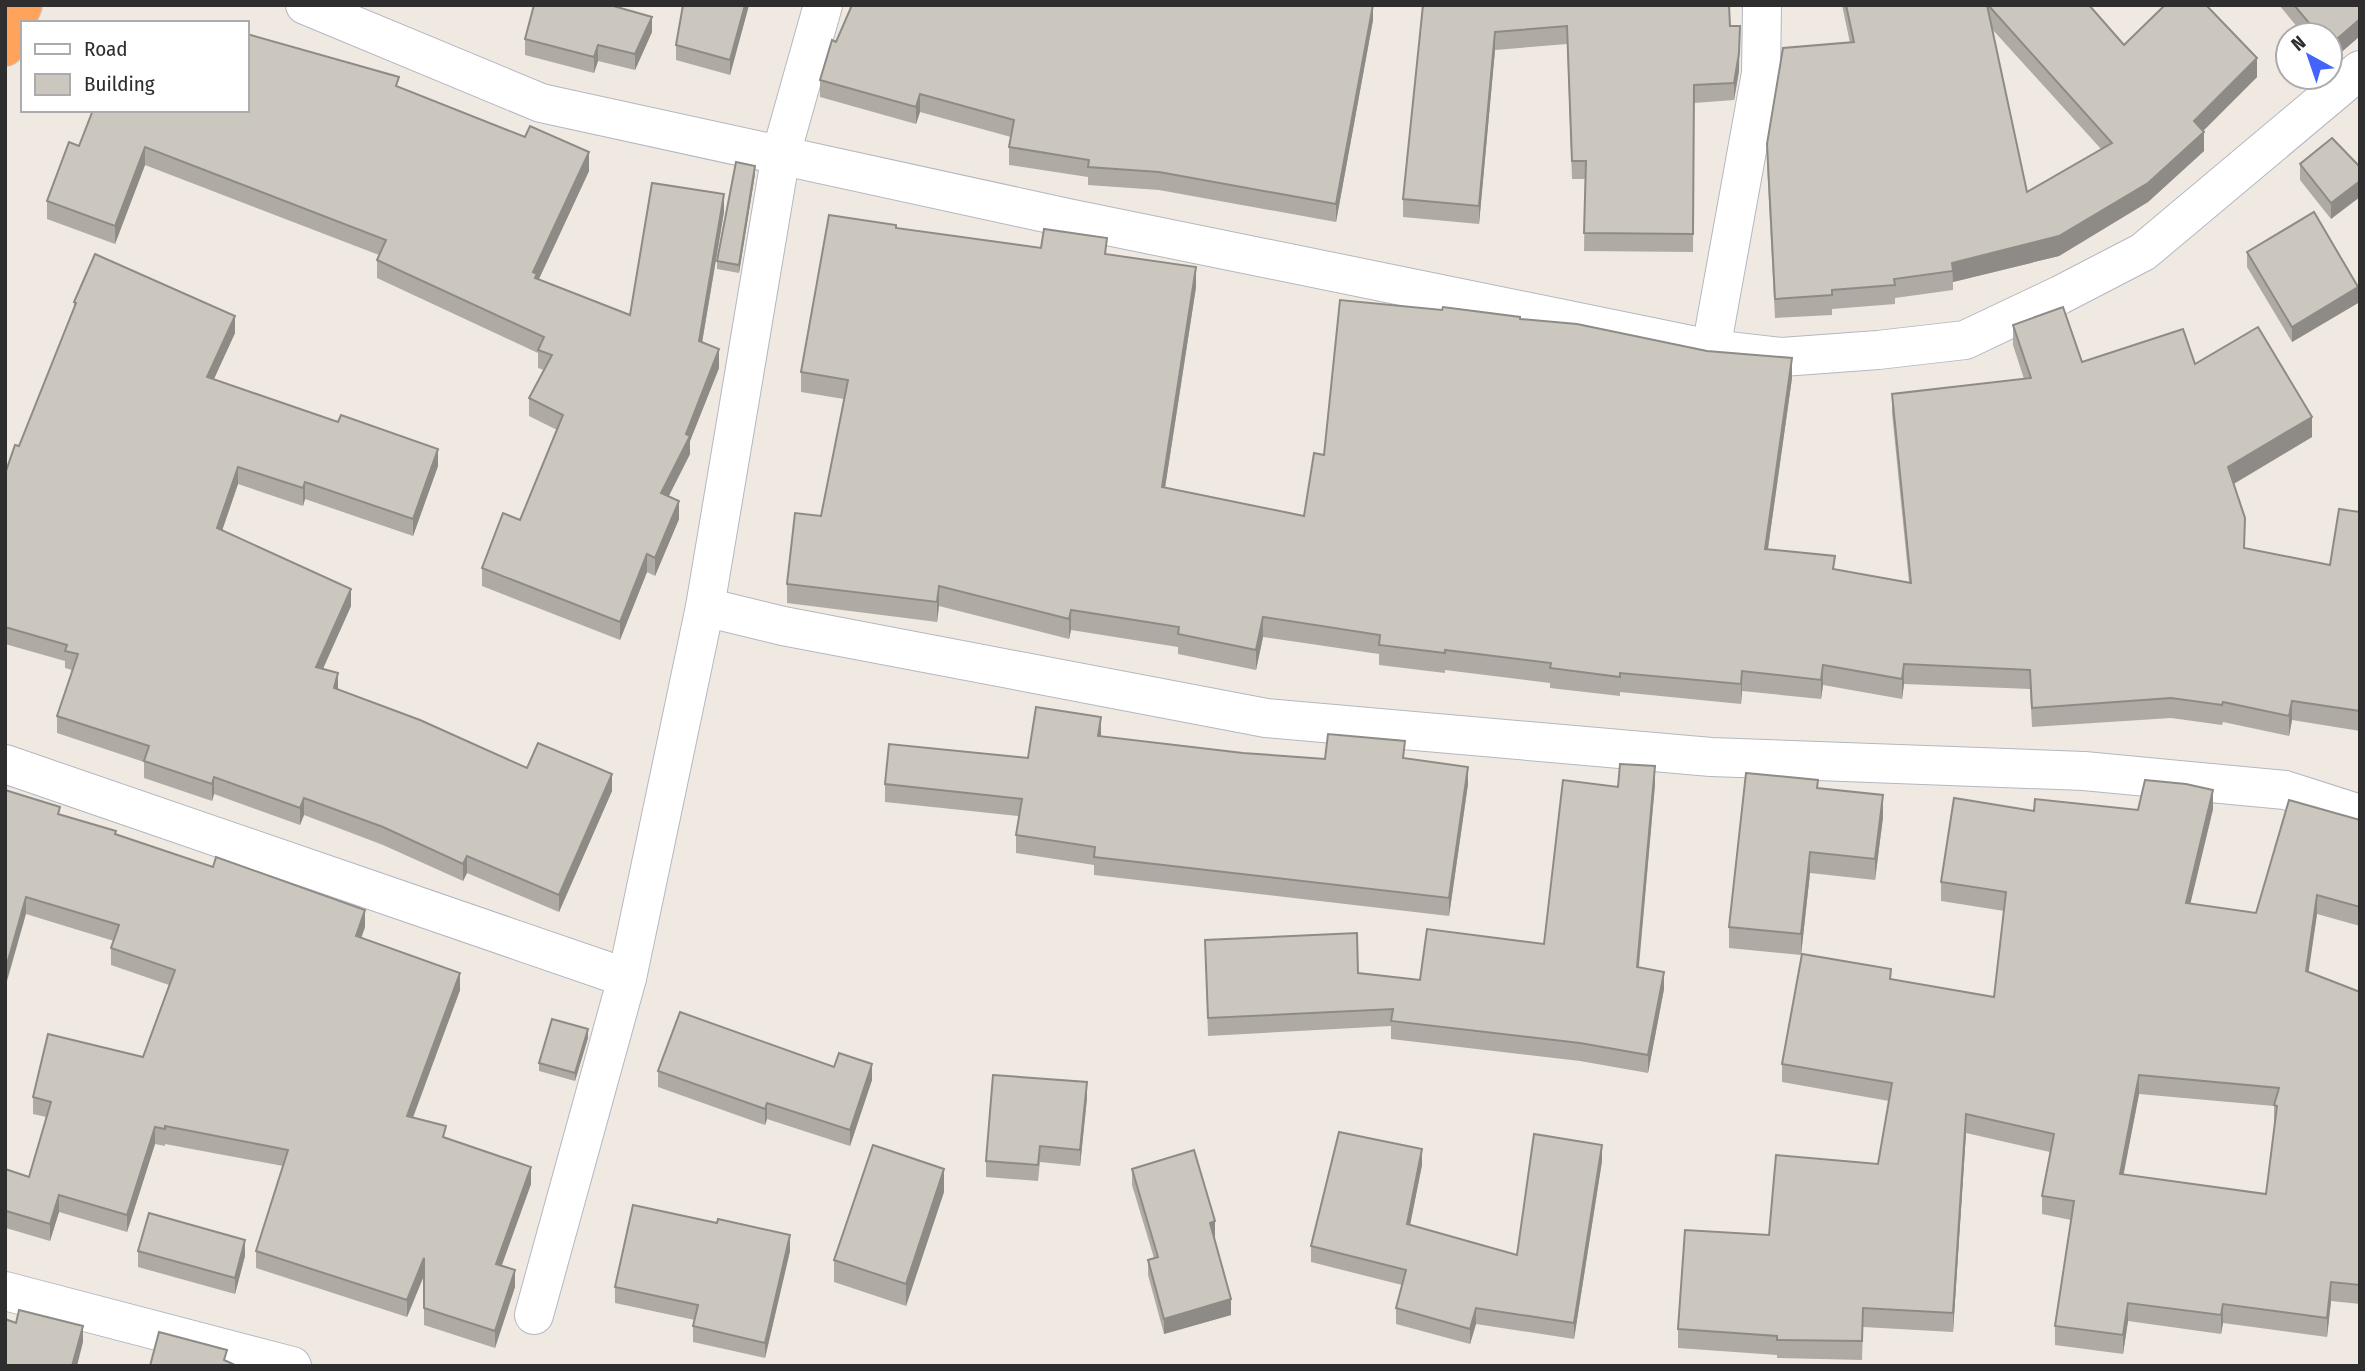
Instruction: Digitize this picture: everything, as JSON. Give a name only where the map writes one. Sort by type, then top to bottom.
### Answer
[{"type":"highway","points":[[5,47],[23,5]]},
{"type":"street","points":[[305,5],[541,103],[1069,218],[1711,349],[1782,357],[1965,340],[2060,295],[2143,252],[2360,70]]},
{"type":"street","points":[[534,1315],[627,978],[705,607],[781,154],[823,5]]},
{"type":"street","points":[[1711,349],[1761,73],[1762,5]]},
{"type":"street","points":[[705,607],[783,626],[1266,718],[1711,757],[2084,771],[2285,790],[2360,814]]},
{"type":"street","points":[[5,764],[627,978]]},
{"type":"street","points":[[5,1291],[292,1366]]},
{"type":"building","points":[[534,5],[610,5],[652,17],[635,54],[598,45],[594,57],[525,39]]},
{"type":"building","points":[[683,5],[745,5],[730,60],[676,45]]},
{"type":"building","points":[[852,5],[1373,5],[1336,204],[1159,172],[1088,167],[1089,160],[1009,147],[1014,120],[920,94],[916,107],[820,80],[832,40],[836,42]]},
{"type":"building","points":[[1423,5],[1729,5],[1730,26],[1740,26],[1734,83],[1694,85],[1693,234],[1584,233],[1586,161],[1572,161],[1567,26],[1495,32],[1479,206],[1403,199]]},
{"type":"building","points":[[1846,5],[1987,5],[2027,192],[2112,143],[1988,5],[2089,5],[2124,45],[2165,5],[2206,5],[2257,58],[2194,121],[2204,132],[2148,183],[2059,236],[1952,263],[1953,271],[1894,279],[1895,285],[1832,290],[1832,295],[1775,299],[1767,144],[1783,48],[1854,42]]},
{"type":"building","points":[[2294,5],[2360,5],[2360,19],[2344,33],[2344,21],[2307,21]]},
{"type":"building","points":[[248,34],[399,77],[396,86],[525,137],[530,126],[589,152],[533,272],[537,274],[535,278],[630,315],[652,183],[724,194],[699,341],[719,349],[686,434],[690,436],[661,493],[679,501],[655,558],[647,554],[620,622],[482,568],[503,513],[520,520],[563,415],[529,398],[552,355],[538,350],[544,337],[377,260],[386,240],[145,147],[115,226],[47,201],[69,142],[79,146],[92,112],[248,112]]},
{"type":"building","points":[[2332,138],[2360,167],[2360,181],[2331,203],[2300,164]]},
{"type":"building","points":[[736,162],[755,166],[739,265],[717,261]]},
{"type":"building","points":[[2314,212],[2358,287],[2292,327],[2247,252]]},
{"type":"building","points":[[829,215],[896,225],[896,228],[1041,248],[1044,229],[1107,238],[1105,254],[1196,267],[1162,487],[1304,516],[1314,453],[1324,455],[1340,300],[1442,310],[1443,307],[1520,319],[1577,324],[1707,351],[1792,358],[1765,549],[1835,556],[1833,569],[1911,583],[1892,394],[2031,378],[2013,325],[2063,307],[2082,362],[2183,329],[2195,364],[2258,327],[2312,417],[2228,467],[2245,518],[2244,548],[2330,565],[2339,509],[2360,512],[2360,711],[2292,701],[2289,716],[2223,702],[2222,705],[2171,698],[2032,708],[2030,670],[1904,664],[1902,679],[1823,665],[1821,680],[1742,671],[1741,684],[1620,673],[1620,677],[1550,668],[1551,663],[1379,645],[1380,635],[1263,617],[1256,650],[1178,634],[1179,627],[1071,610],[1069,619],[939,586],[937,602],[787,584],[795,513],[821,516],[848,380],[801,372]]},
{"type":"building","points":[[95,254],[235,316],[207,377],[338,422],[341,415],[438,449],[413,519],[305,482],[303,488],[238,467],[217,528],[351,589],[316,667],[338,673],[334,688],[420,720],[527,768],[538,743],[612,774],[559,895],[467,856],[463,864],[383,827],[304,798],[300,808],[214,777],[212,784],[144,761],[149,746],[57,716],[78,654],[65,651],[67,645],[5,627],[5,474],[15,445],[19,446]]},
{"type":"building","points":[[1036,707],[1101,717],[1098,736],[1243,753],[1325,759],[1328,734],[1405,741],[1403,758],[1468,767],[1449,898],[1094,857],[1095,847],[1016,835],[1022,799],[885,784],[889,744],[1028,758]]},
{"type":"building","points":[[1620,764],[1655,766],[1637,967],[1664,972],[1648,1055],[1580,1043],[1391,1021],[1393,1009],[1208,1018],[1205,940],[1357,933],[1358,973],[1420,980],[1427,929],[1544,944],[1563,780],[1618,787]]},
{"type":"building","points":[[1746,773],[1818,780],[1817,788],[1883,795],[1875,859],[1810,852],[1801,934],[1729,927]]},
{"type":"building","points":[[2145,780],[2213,790],[2186,903],[2256,913],[2289,800],[2360,820],[2360,907],[2317,895],[2306,971],[2360,992],[2360,1285],[2331,1282],[2327,1318],[2223,1304],[2221,1315],[2128,1303],[2123,1335],[2055,1326],[2074,1201],[2042,1196],[2054,1134],[1966,1114],[1953,1313],[1863,1308],[1862,1341],[1777,1340],[1777,1336],[1678,1329],[1685,1230],[1769,1235],[1776,1155],[1878,1164],[1892,1083],[1782,1064],[1802,954],[1891,969],[1890,979],[1994,997],[2006,892],[1941,882],[1954,798],[2034,811],[2035,799],[2138,810]],"holes":[[[2139,1075],[2279,1088],[2274,1105],[2277,1106],[2266,1194],[2120,1174]]]},
{"type":"building","points":[[5,790],[60,807],[58,814],[116,831],[115,834],[213,867],[216,857],[365,910],[356,936],[460,973],[407,1116],[446,1126],[443,1137],[531,1167],[496,1264],[515,1270],[495,1331],[424,1308],[424,1258],[407,1300],[256,1251],[288,1150],[165,1126],[165,1129],[155,1127],[127,1215],[59,1195],[50,1224],[5,1212],[5,1169],[29,1177],[51,1102],[33,1097],[48,1034],[143,1057],[175,970],[111,948],[119,925],[26,897],[5,971]]},
{"type":"building","points":[[680,1012],[834,1067],[839,1053],[872,1064],[850,1130],[767,1103],[765,1109],[658,1071]]},
{"type":"building","points":[[552,1019],[588,1029],[575,1073],[539,1063]]},
{"type":"building","points":[[993,1075],[1087,1082],[1080,1150],[1040,1146],[1038,1165],[986,1161]]},
{"type":"building","points":[[1339,1132],[1422,1149],[1407,1224],[1517,1255],[1534,1134],[1602,1145],[1574,1323],[1476,1308],[1470,1329],[1396,1308],[1406,1270],[1311,1246]]},
{"type":"building","points":[[873,1145],[944,1169],[906,1284],[834,1260]]},
{"type":"building","points":[[1194,1150],[1215,1221],[1210,1223],[1231,1299],[1164,1319],[1148,1260],[1158,1257],[1132,1169]]},
{"type":"building","points":[[633,1205],[717,1223],[718,1219],[790,1235],[765,1343],[693,1326],[698,1305],[615,1287]]},
{"type":"building","points":[[149,1213],[245,1240],[235,1278],[138,1251]]},
{"type":"building","points":[[19,1310],[83,1326],[72,1366],[5,1366],[5,1319],[16,1323]]},
{"type":"building","points":[[159,1332],[227,1350],[224,1360],[237,1366],[150,1366]]}]
